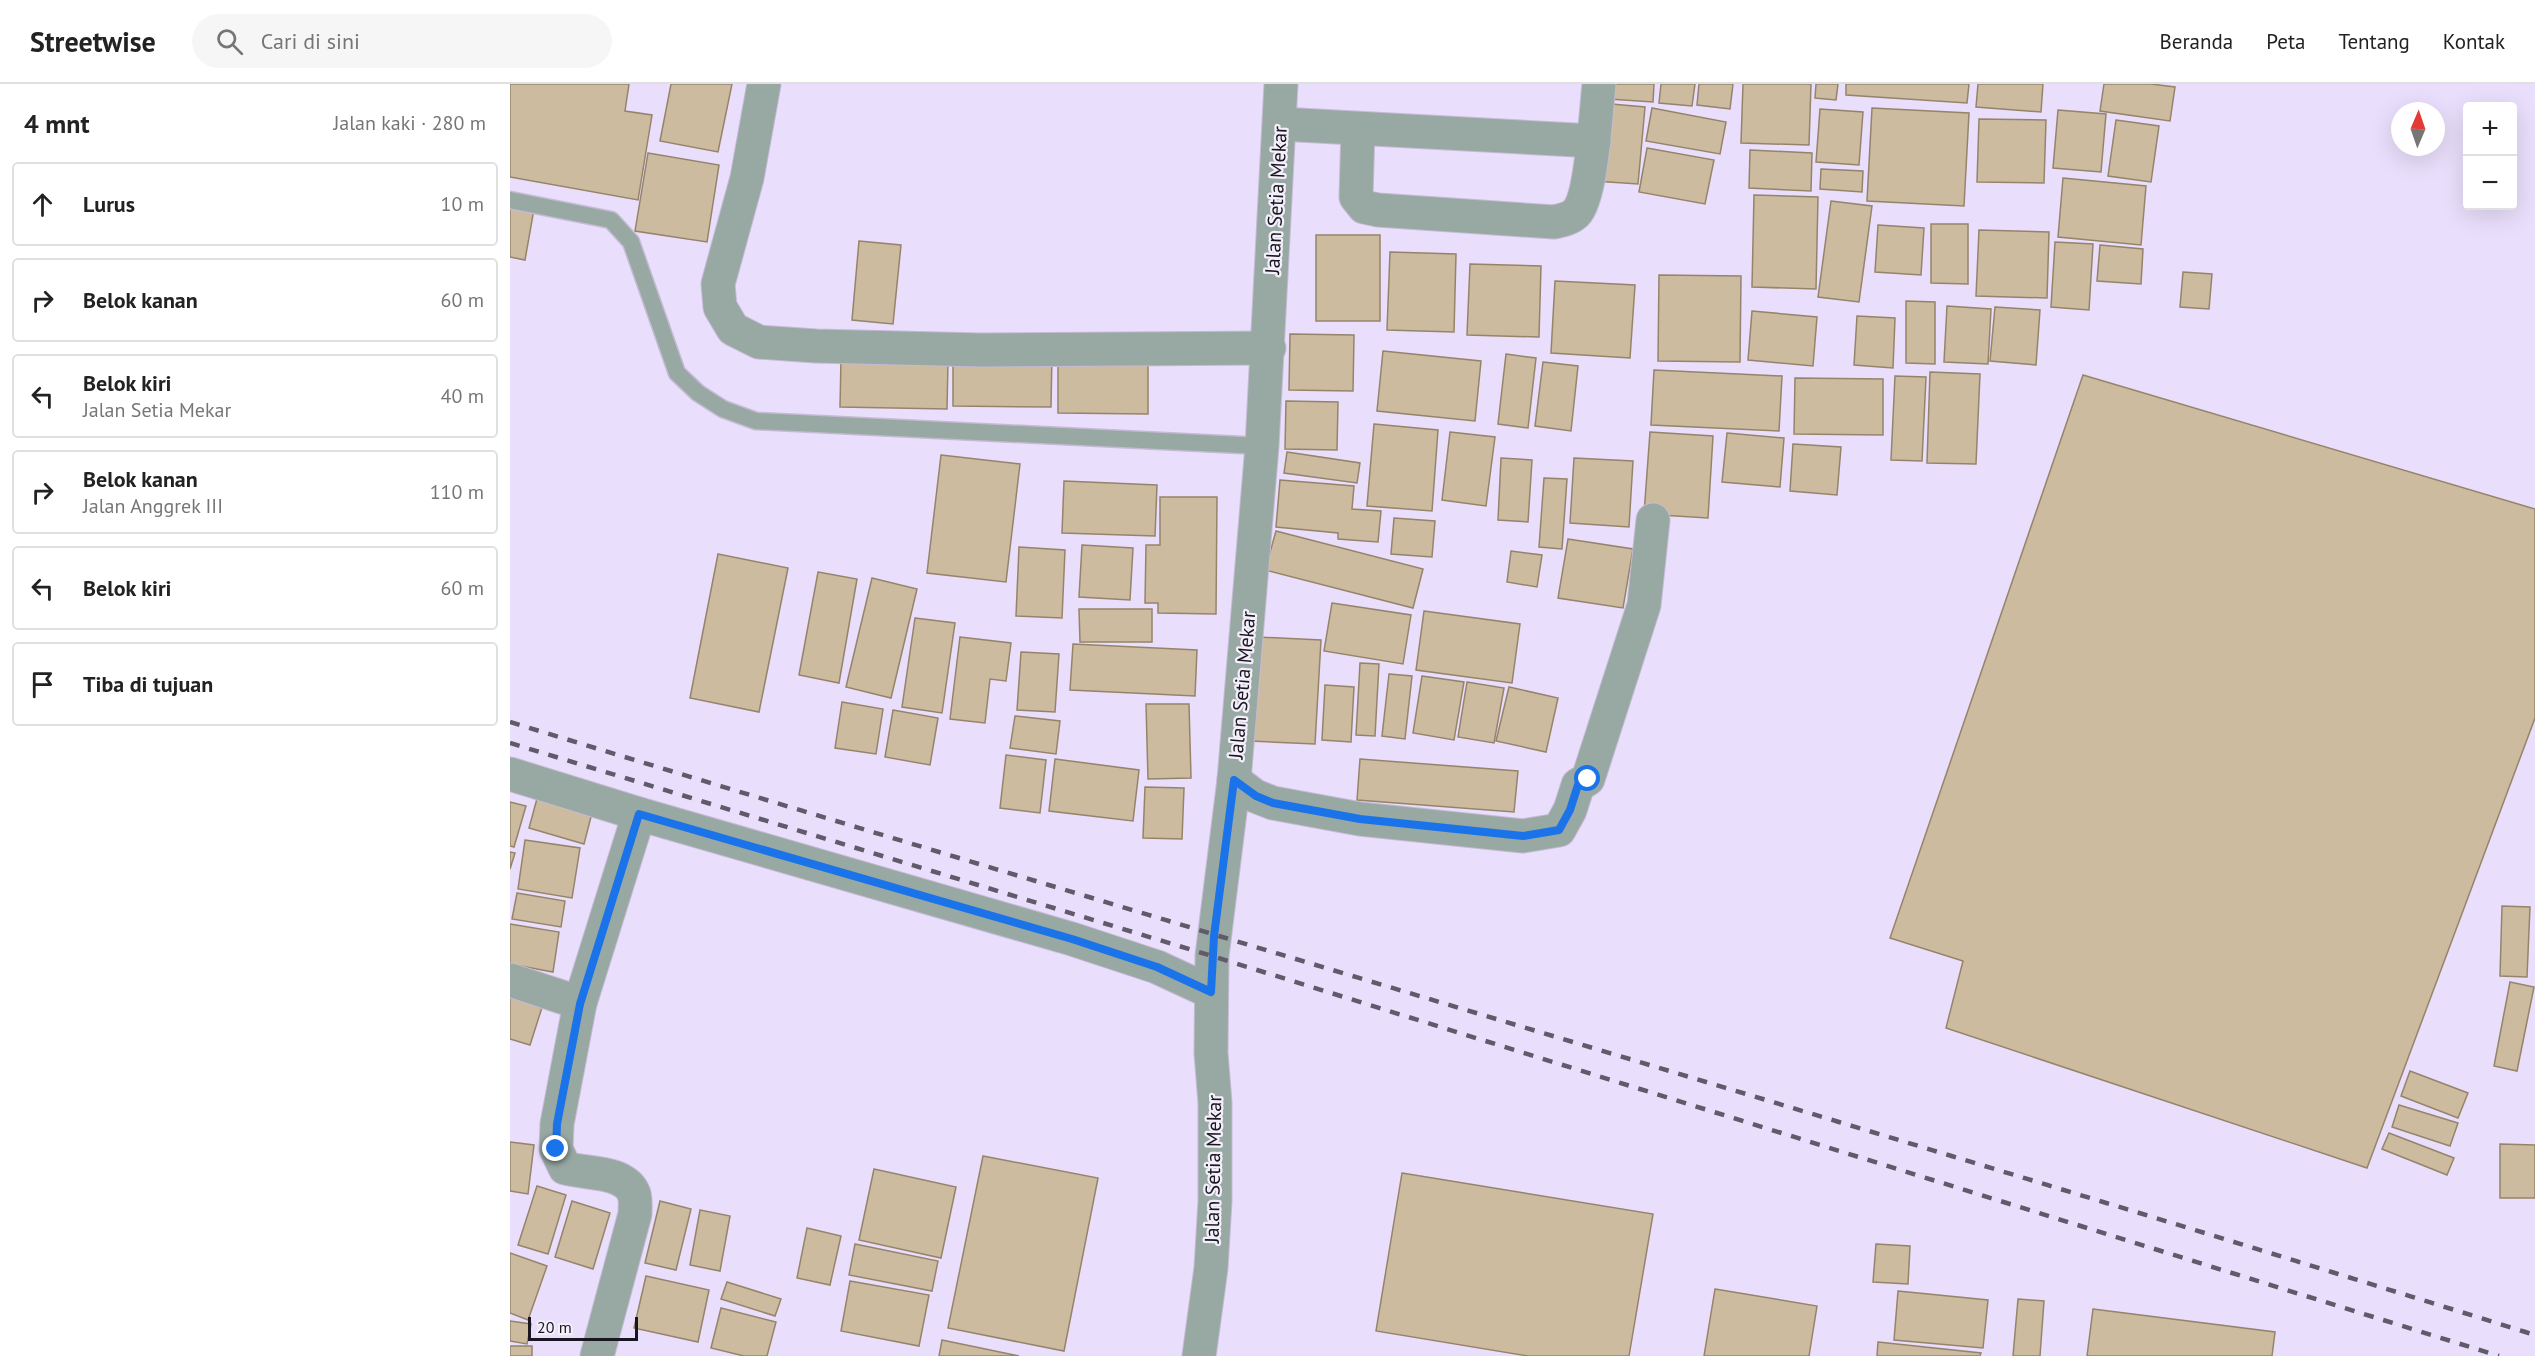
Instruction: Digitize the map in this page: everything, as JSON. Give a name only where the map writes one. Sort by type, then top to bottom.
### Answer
[{"type":"street","points":[[764,84],[747,178],[718,284],[720,307],[733,329],[759,342],[816,346],[981,350],[1269,348]]},
{"type":"street","name":"Jalan Setia Mekar","points":[[1199,1356],[1211,1268],[1215,1201],[1216,1153],[1211,992],[1214,936],[1234,780],[1262,446],[1269,348],[1281,84]]},
{"type":"street","points":[[1358,129],[1356,197],[1364,207],[1378,210],[1554,222],[1568,219],[1577,212],[1583,198],[1594,141],[1599,84]]},
{"type":"street","points":[[1280,124],[1594,141]]},
{"type":"street","points":[[1234,780],[1256,796],[1273,803],[1360,819],[1523,836],[1559,830],[1570,810],[1578,785],[1588,779],[1644,605],[1653,520]]},
{"type":"street","points":[[510,774],[639,814],[1072,939],[1157,967],[1211,992]]},
{"type":"street","points":[[597,1356],[635,1214],[634,1194],[625,1183],[607,1175],[565,1168],[556,1149],[557,1124],[580,1004],[639,814]]},
{"type":"street","points":[[510,980],[580,1004]]},
{"type":"lane","points":[[510,200],[611,220],[632,242],[677,373],[698,393],[723,409],[756,421],[1262,446]]},
{"type":"building","points":[[510,84],[629,84],[625,111],[652,115],[638,200],[510,177]]},
{"type":"building","points":[[671,84],[732,84],[718,152],[660,141]]},
{"type":"building","points":[[1610,84],[1654,84],[1653,102],[1609,99]]},
{"type":"building","points":[[1661,84],[1695,84],[1692,106],[1659,103]]},
{"type":"building","points":[[1699,84],[1733,84],[1730,109],[1697,105]]},
{"type":"building","points":[[1743,84],[1811,84],[1809,145],[1741,143]]},
{"type":"building","points":[[1816,84],[1838,84],[1836,100],[1815,98]]},
{"type":"building","points":[[1846,84],[1969,84],[1967,103],[1846,95]]},
{"type":"building","points":[[1978,84],[2043,84],[2041,112],[1976,107]]},
{"type":"building","points":[[2104,84],[2151,84],[2175,87],[2170,121],[2100,111]]},
{"type":"building","points":[[1600,103],[1645,107],[1638,184],[1594,181]]},
{"type":"building","points":[[1652,108],[1726,122],[1720,154],[1646,141]]},
{"type":"building","points":[[1872,108],[1969,113],[1964,206],[1867,201]]},
{"type":"building","points":[[1820,109],[1863,112],[1859,165],[1816,162]]},
{"type":"building","points":[[2058,110],[2106,114],[2101,172],[2053,168]]},
{"type":"building","points":[[1979,119],[2046,120],[2044,183],[1977,182]]},
{"type":"building","points":[[2116,120],[2159,126],[2151,182],[2108,176]]},
{"type":"building","points":[[1647,148],[1714,160],[1705,204],[1639,192]]},
{"type":"building","points":[[1750,150],[1812,153],[1811,191],[1749,188]]},
{"type":"building","points":[[648,153],[719,165],[707,242],[635,231]]},
{"type":"building","points":[[1821,169],[1863,171],[1862,192],[1820,189]]},
{"type":"building","points":[[2063,178],[2146,186],[2141,245],[2058,237]]},
{"type":"building","points":[[1754,195],[1818,197],[1816,289],[1752,287]]},
{"type":"building","points":[[1831,201],[1872,206],[1859,302],[1818,297]]},
{"type":"building","points":[[510,205],[534,209],[525,260],[510,257]]},
{"type":"building","points":[[1931,224],[1968,224],[1968,284],[1931,283]]},
{"type":"building","points":[[1878,225],[1924,228],[1921,275],[1875,272]]},
{"type":"building","points":[[1979,230],[2049,232],[2047,298],[1976,296]]},
{"type":"building","points":[[1316,235],[1380,235],[1380,321],[1316,321]]},
{"type":"building","points":[[859,241],[901,245],[893,324],[852,320]]},
{"type":"building","points":[[2055,242],[2093,244],[2089,310],[2051,307]]},
{"type":"building","points":[[2100,245],[2143,249],[2141,284],[2097,281]]},
{"type":"building","points":[[1390,252],[1456,254],[1454,332],[1387,330]]},
{"type":"building","points":[[1470,264],[1541,266],[1539,337],[1467,335]]},
{"type":"building","points":[[2183,272],[2212,274],[2209,309],[2180,307]]},
{"type":"building","points":[[1659,275],[1741,276],[1740,362],[1658,361]]},
{"type":"building","points":[[1555,281],[1635,285],[1630,358],[1551,353]]},
{"type":"building","points":[[1906,301],[1935,302],[1935,364],[1906,363]]},
{"type":"building","points":[[1947,306],[1991,309],[1988,364],[1944,362]]},
{"type":"building","points":[[1995,307],[2040,310],[2036,365],[1990,361]]},
{"type":"building","points":[[1752,311],[1817,317],[1813,366],[1748,360]]},
{"type":"building","points":[[1857,316],[1895,318],[1893,368],[1854,365]]},
{"type":"building","points":[[1290,334],[1354,335],[1353,391],[1289,390]]},
{"type":"building","points":[[1383,351],[1481,361],[1475,421],[1377,411]]},
{"type":"building","points":[[953,353],[1052,354],[1051,407],[953,406]]},
{"type":"building","points":[[1058,354],[1148,354],[1148,414],[1058,413]]},
{"type":"building","points":[[1506,354],[1536,358],[1528,428],[1498,424]]},
{"type":"building","points":[[841,359],[948,362],[947,409],[840,407]]},
{"type":"building","points":[[1543,362],[1578,366],[1571,431],[1535,426]]},
{"type":"building","points":[[1654,370],[1782,376],[1779,431],[1651,425]]},
{"type":"building","points":[[1930,372],[1980,374],[1976,464],[1927,463]]},
{"type":"building","points":[[2083,375],[2535,509],[2535,718],[2367,1168],[1946,1028],[1963,961],[1890,938]]},
{"type":"building","points":[[1895,376],[1926,377],[1922,461],[1891,460]]},
{"type":"building","points":[[1795,378],[1883,379],[1883,435],[1794,434]]},
{"type":"building","points":[[1286,401],[1338,402],[1337,450],[1285,449]]},
{"type":"building","points":[[1374,424],[1438,430],[1432,511],[1367,506]]},
{"type":"building","points":[[1450,432],[1495,437],[1486,506],[1442,500]]},
{"type":"building","points":[[1650,432],[1713,436],[1708,518],[1644,514]]},
{"type":"building","points":[[1727,433],[1784,438],[1780,487],[1722,482]]},
{"type":"building","points":[[1793,444],[1841,447],[1837,495],[1790,491]]},
{"type":"building","points":[[1287,452],[1360,463],[1357,483],[1284,473]]},
{"type":"building","points":[[941,455],[1020,464],[1006,582],[927,573]]},
{"type":"building","points":[[1501,458],[1532,460],[1528,522],[1498,520]]},
{"type":"building","points":[[1574,458],[1633,461],[1629,527],[1570,523]]},
{"type":"building","points":[[1544,478],[1567,479],[1562,549],[1539,547]]},
{"type":"building","points":[[1280,480],[1354,486],[1352,509],[1381,511],[1378,542],[1338,539],[1338,533],[1276,527]]},
{"type":"building","points":[[1064,481],[1157,485],[1155,536],[1062,533]]},
{"type":"building","points":[[1160,497],[1217,497],[1216,614],[1158,613],[1158,603],[1145,603],[1146,545],[1160,545]]},
{"type":"building","points":[[1394,518],[1435,521],[1432,557],[1391,554]]},
{"type":"building","points":[[1276,531],[1423,569],[1413,608],[1265,570]]},
{"type":"building","points":[[1568,539],[1633,549],[1623,608],[1558,598]]},
{"type":"building","points":[[1082,545],[1133,548],[1130,600],[1079,597]]},
{"type":"building","points":[[1019,547],[1065,550],[1062,618],[1016,616]]},
{"type":"building","points":[[1511,551],[1542,555],[1537,587],[1507,582]]},
{"type":"building","points":[[718,554],[788,568],[759,712],[690,698]]},
{"type":"building","points":[[818,572],[857,579],[839,683],[799,675]]},
{"type":"building","points":[[872,578],[917,589],[891,698],[846,687]]},
{"type":"building","points":[[1332,603],[1411,615],[1403,664],[1324,651]]},
{"type":"building","points":[[1079,609],[1152,609],[1152,642],[1080,642]]},
{"type":"building","points":[[1424,611],[1520,624],[1512,683],[1416,670]]},
{"type":"building","points":[[915,618],[955,623],[942,713],[902,707]]},
{"type":"building","points":[[960,637],[1011,643],[1006,681],[990,679],[985,723],[950,719]]},
{"type":"building","points":[[1257,637],[1321,640],[1315,744],[1251,741]]},
{"type":"building","points":[[1073,644],[1197,650],[1195,696],[1070,690]]},
{"type":"building","points":[[1021,652],[1059,654],[1055,712],[1017,710]]},
{"type":"building","points":[[1360,663],[1379,664],[1375,736],[1356,735]]},
{"type":"building","points":[[1389,674],[1412,676],[1405,739],[1382,736]]},
{"type":"building","points":[[1422,676],[1464,682],[1454,740],[1413,733]]},
{"type":"building","points":[[1467,682],[1504,688],[1494,743],[1458,737]]},
{"type":"building","points":[[1325,685],[1354,687],[1351,742],[1322,740]]},
{"type":"building","points":[[1509,687],[1558,698],[1546,752],[1496,741]]},
{"type":"building","points":[[842,702],[883,709],[876,754],[835,748]]},
{"type":"building","points":[[1146,704],[1189,704],[1191,778],[1148,779]]},
{"type":"building","points":[[893,710],[938,718],[930,765],[885,757]]},
{"type":"building","points":[[1015,716],[1060,721],[1056,754],[1010,748]]},
{"type":"building","points":[[1006,755],[1046,760],[1040,813],[1000,808]]},
{"type":"building","points":[[1055,759],[1139,770],[1133,821],[1049,811]]},
{"type":"building","points":[[1360,759],[1518,771],[1514,812],[1357,800]]},
{"type":"building","points":[[1145,787],[1184,788],[1182,839],[1143,838]]},
{"type":"building","points":[[538,795],[593,809],[584,844],[529,828]]},
{"type":"building","points":[[510,802],[526,806],[514,847],[510,846]]},
{"type":"building","points":[[525,840],[580,848],[572,898],[518,889]]},
{"type":"building","points":[[510,852],[515,853],[510,869]]},
{"type":"building","points":[[517,893],[565,901],[561,927],[512,919]]},
{"type":"building","points":[[2502,906],[2530,907],[2527,977],[2500,976]]},
{"type":"building","points":[[510,924],[559,932],[553,972],[510,964]]},
{"type":"building","points":[[2510,982],[2534,987],[2517,1071],[2494,1066]]},
{"type":"building","points":[[510,984],[546,995],[530,1045],[510,1039]]},
{"type":"building","points":[[2410,1071],[2468,1093],[2458,1118],[2401,1096]]},
{"type":"building","points":[[2399,1105],[2458,1123],[2450,1146],[2392,1127]]},
{"type":"building","points":[[2389,1133],[2454,1158],[2447,1175],[2382,1149]]},
{"type":"building","points":[[510,1142],[534,1145],[528,1194],[510,1191]]},
{"type":"building","points":[[2500,1144],[2535,1145],[2535,1198],[2500,1198]]},
{"type":"building","points":[[983,1156],[1098,1178],[1064,1351],[948,1328]]},
{"type":"building","points":[[874,1169],[956,1187],[941,1258],[859,1240]]},
{"type":"building","points":[[1402,1173],[1653,1214],[1629,1356],[1528,1356],[1376,1331]]},
{"type":"building","points":[[537,1186],[566,1195],[548,1254],[518,1245]]},
{"type":"building","points":[[572,1201],[610,1213],[593,1269],[555,1257]]},
{"type":"building","points":[[660,1201],[691,1209],[676,1270],[645,1263]]},
{"type":"building","points":[[700,1210],[730,1216],[720,1271],[690,1265]]},
{"type":"building","points":[[807,1228],[841,1236],[830,1285],[797,1278]]},
{"type":"building","points":[[855,1244],[938,1261],[932,1291],[849,1275]]},
{"type":"building","points":[[1876,1244],[1910,1246],[1908,1284],[1873,1282]]},
{"type":"building","points":[[510,1253],[547,1266],[528,1320],[510,1313]]},
{"type":"building","points":[[646,1276],[709,1290],[698,1342],[634,1328]]},
{"type":"building","points":[[850,1281],[929,1295],[919,1346],[841,1331]]},
{"type":"building","points":[[727,1282],[781,1299],[775,1316],[721,1299]]},
{"type":"building","points":[[1715,1289],[1817,1306],[1809,1356],[1704,1356]]},
{"type":"building","points":[[1898,1291],[1988,1300],[1983,1348],[1894,1340]]},
{"type":"building","points":[[2018,1299],[2044,1301],[2040,1356],[2013,1356]]},
{"type":"building","points":[[721,1308],[776,1322],[767,1356],[744,1356],[711,1348]]},
{"type":"building","points":[[2093,1309],[2275,1332],[2272,1356],[2087,1356]]},
{"type":"building","points":[[510,1321],[531,1324],[527,1344],[510,1341]]},
{"type":"building","points":[[942,1340],[1019,1356],[939,1356]]},
{"type":"building","points":[[1878,1342],[1981,1353],[1980,1356],[1877,1356]]},
{"type":"building","points":[[510,1346],[532,1346],[532,1356],[510,1356]]},
{"type":"railway","points":[[510,722],[2535,1335]]},
{"type":"railway","points":[[510,743],[1212,956],[2499,1356]]},
{"type":"route","points":[[556,1149],[557,1124],[580,1004],[639,814],[1072,939],[1157,967],[1211,992],[1214,936],[1234,780],[1256,796],[1292,807],[1360,819],[1523,836],[1559,830],[1570,810],[1578,785],[1588,779]]}]
